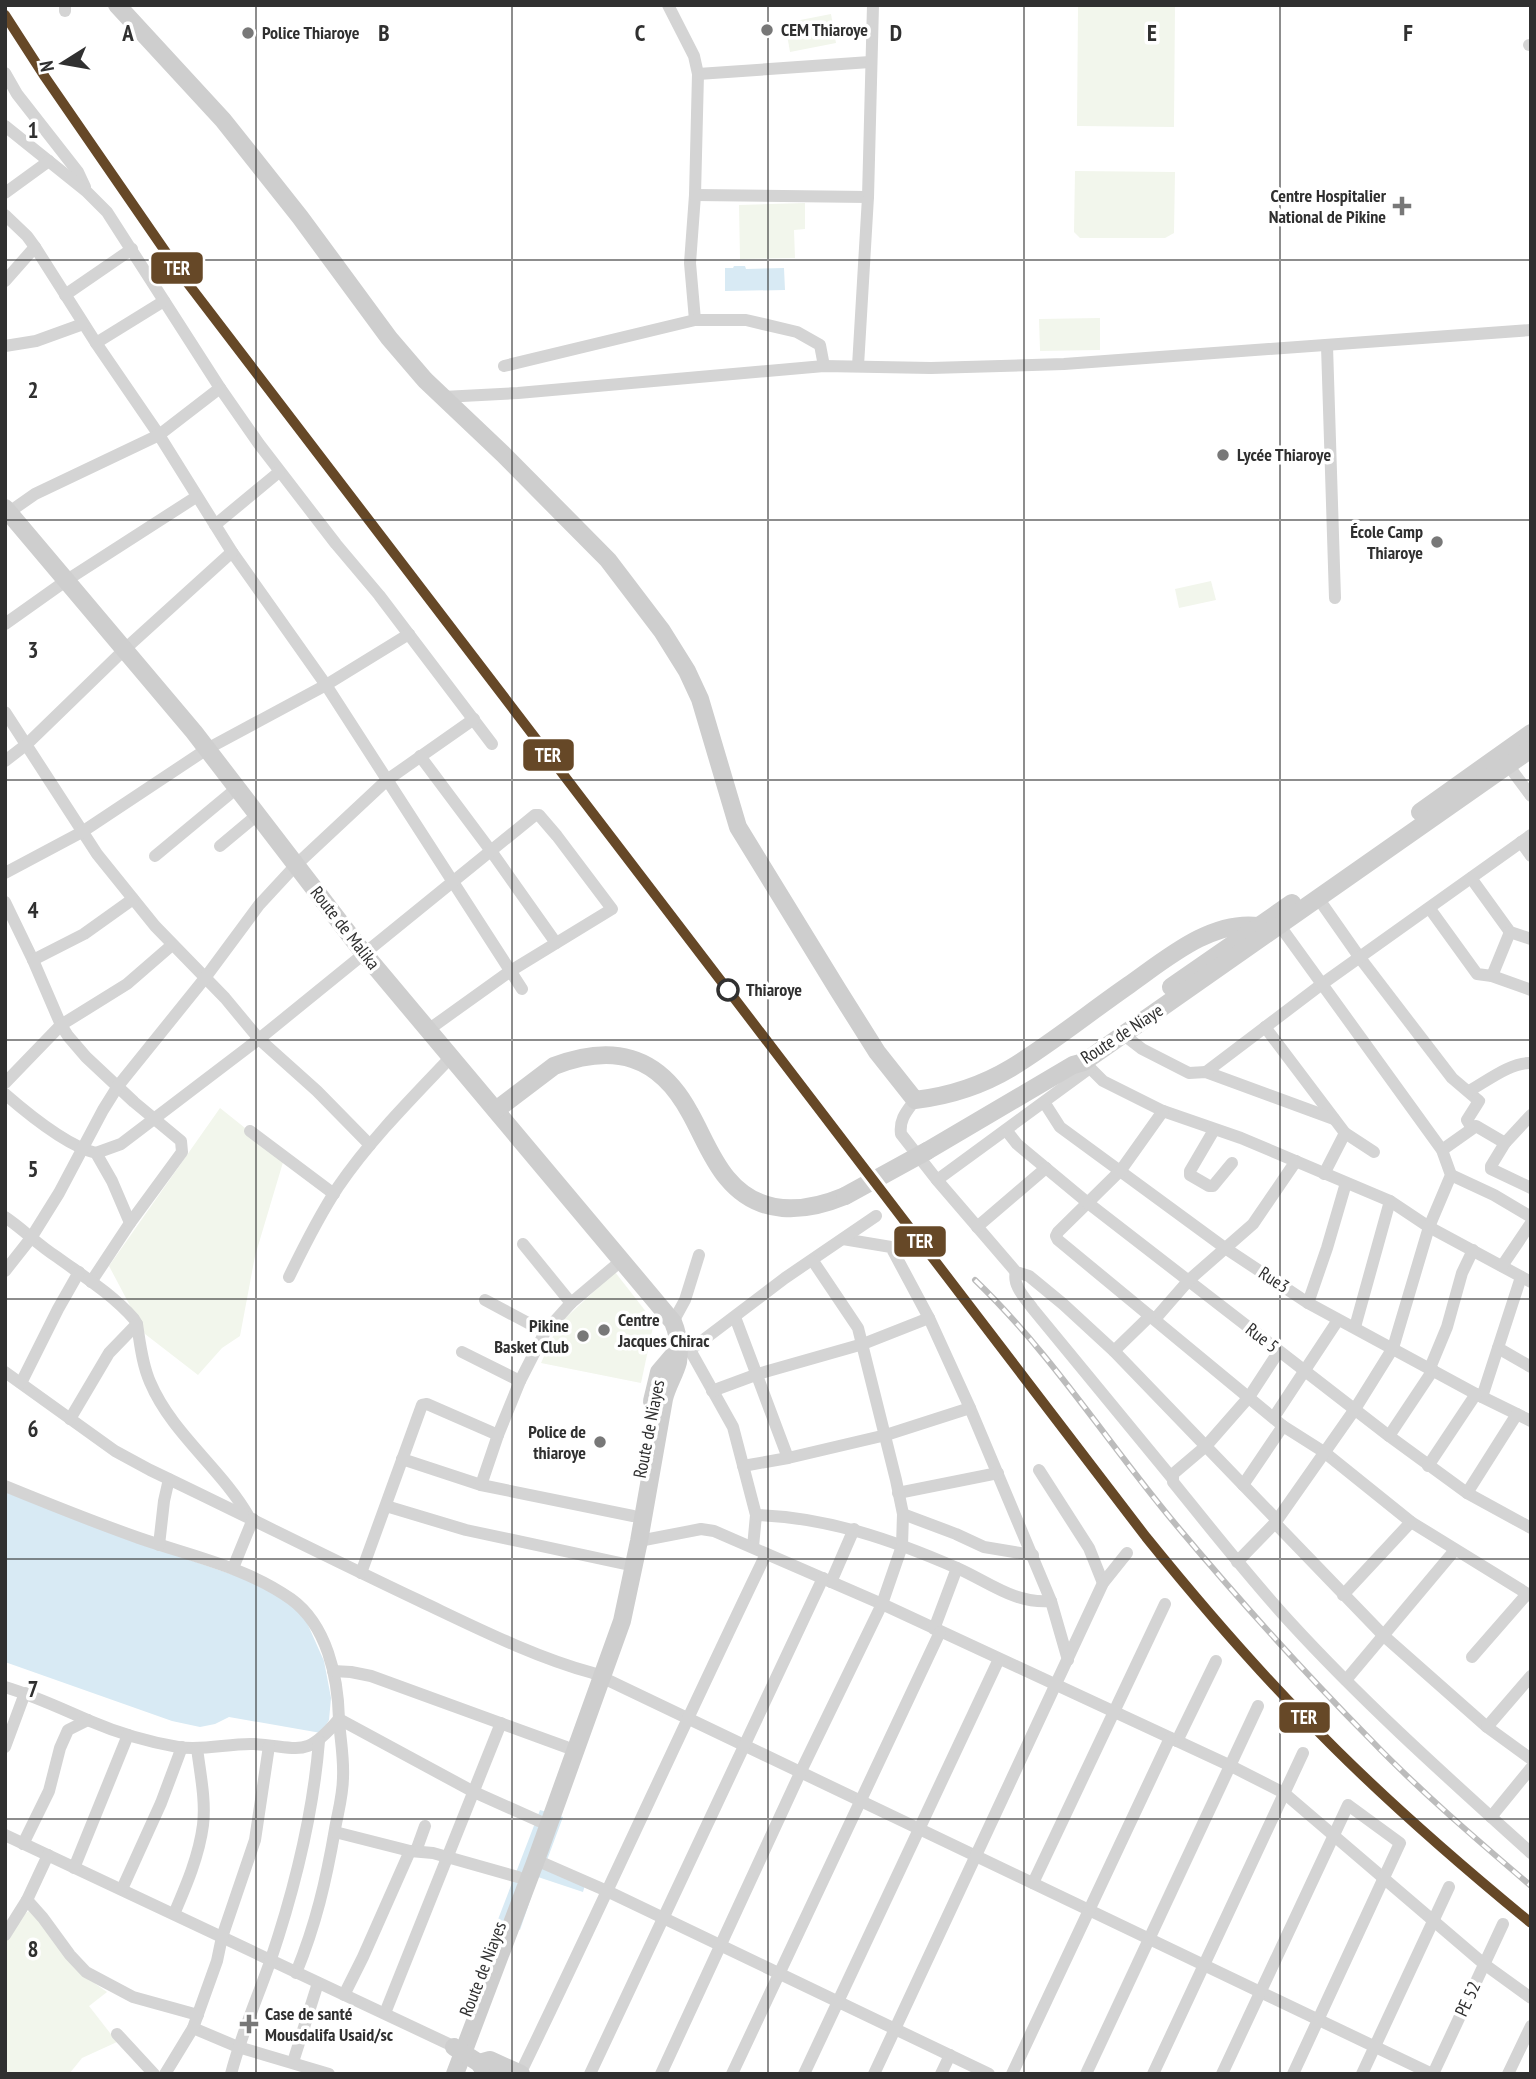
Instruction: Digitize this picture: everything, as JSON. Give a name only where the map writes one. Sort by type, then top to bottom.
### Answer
[{"type":"main road","points":[[117,5],[223,120],[316,237],[389,338],[425,380],[608,560],[663,631],[687,671],[699,699],[738,827],[864,1031],[915,1100],[942,1097],[976,1086],[1009,1069],[1047,1044],[1178,951],[1204,937],[1227,929],[1246,924],[1258,926]]},
{"type":"main road","name":"Route de Malika","points":[[6,512],[125,649],[207,749],[364,953],[673,1322],[684,1350]]},
{"type":"main road","name":"Route de Niaye","points":[[1531,733],[1316,894],[1280,926],[1082,1065],[1080,1055],[1103,1035],[1258,926],[1316,894],[1531,749]]},
{"type":"main road","points":[[496,1110],[554,1066],[599,1054],[630,1058],[646,1064],[671,1084],[690,1111],[718,1165],[739,1190],[763,1203],[794,1209],[823,1205],[845,1196],[1082,1065]]},
{"type":"main road","name":"Route de Niayes","points":[[444,2074],[458,2049],[536,1860],[598,1675],[625,1564],[633,1516],[666,1388],[684,1350]]},
{"type":"main road","name":"Route de Niayes","points":[[455,2074],[458,2049],[518,1877],[566,1747],[626,1606],[639,1541],[647,1462]]},
{"type":"main road","points":[[458,2049],[485,2068],[490,2060],[521,2074]]},
{"type":"street","points":[[668,5],[694,56],[698,74],[695,195],[690,263],[695,320]]},
{"type":"street","points":[[858,366],[868,197],[873,5]]},
{"type":"street","points":[[698,74],[870,62]]},
{"type":"street","points":[[7,82],[78,172],[86,191]]},
{"type":"street","points":[[5,126],[86,191],[107,212],[220,388],[279,472],[409,634],[492,744]]},
{"type":"street","points":[[5,193],[49,161]]},
{"type":"street","points":[[695,195],[868,197]]},
{"type":"street","points":[[5,215],[35,247],[83,324],[159,435],[232,552],[326,685],[522,989]]},
{"type":"street","points":[[5,281],[35,247]]},
{"type":"street","points":[[65,295],[132,249]]},
{"type":"street","points":[[96,343],[164,301]]},
{"type":"street","points":[[504,366],[695,320],[746,320],[797,332],[820,345],[824,366]]},
{"type":"street","points":[[5,346],[36,341],[83,324]]},
{"type":"street","points":[[443,397],[519,393],[824,366],[930,368],[1063,364],[1531,330]]},
{"type":"street","points":[[1327,346],[1335,598]]},
{"type":"street","points":[[6,512],[35,494],[159,435],[220,388]]},
{"type":"street","points":[[215,526],[279,472]]},
{"type":"street","points":[[5,624],[67,580],[196,497]]},
{"type":"street","points":[[5,761],[27,744],[125,649],[232,552]]},
{"type":"street","points":[[5,873],[82,832],[207,749],[326,685],[409,634]]},
{"type":"street","points":[[5,712],[82,832],[133,899],[259,1039],[317,1091],[370,1145]]},
{"type":"street","points":[[5,1270],[31,1238],[118,1086],[205,978],[259,905],[296,865],[387,780],[474,719]]},
{"type":"street","points":[[420,756],[556,943]]},
{"type":"street","points":[[1508,765],[1531,796]]},
{"type":"street","points":[[155,856],[237,788]]},
{"type":"street","points":[[220,846],[257,815]]},
{"type":"street","points":[[5,1094],[82,1150],[96,1153],[121,1144],[259,1039],[535,815],[539,815],[612,909],[509,972],[428,1030]]},
{"type":"street","points":[[1206,1072],[1322,984],[1526,838],[1531,856]]},
{"type":"street","points":[[1471,878],[1510,932],[1531,939]]},
{"type":"street","points":[[1316,894],[1360,958],[1452,1078],[1480,1102],[1467,1121],[1472,1128]]},
{"type":"street","points":[[33,960],[84,934],[133,899]]},
{"type":"street","points":[[5,902],[61,1025],[86,1057],[153,1120],[181,1141],[182,1152],[91,1282]]},
{"type":"street","points":[[1430,909],[1471,970],[1482,976],[1492,976],[1531,990]]},
{"type":"street","points":[[1237,1562],[1276,1521],[1355,1409],[1393,1348],[1429,1227],[1451,1175],[1442,1150],[1280,926]]},
{"type":"street","points":[[1492,976],[1510,932]]},
{"type":"street","points":[[5,1083],[61,1025],[127,984],[172,945]]},
{"type":"street","points":[[1265,1027],[1345,1133],[1374,1152]]},
{"type":"street","points":[[1124,1035],[1142,1049],[1189,1073],[1206,1072],[1334,1119]]},
{"type":"street","points":[[289,1277],[306,1241],[334,1194],[370,1145],[451,1057]]},
{"type":"street","points":[[1469,1091],[1513,1066],[1531,1063]]},
{"type":"street","points":[[937,1180],[1044,1102],[1082,1065],[1103,1081],[1163,1111],[1241,1138],[1390,1201],[1429,1227],[1502,1265],[1526,1280],[1479,1395],[1428,1466]]},
{"type":"street","points":[[915,1100],[899,1125],[901,1134],[1016,1272],[1029,1276],[1114,1352],[1384,1636],[1488,1727],[1531,1759]]},
{"type":"street","name":"Rue3","points":[[1044,1102],[1060,1127],[1225,1248],[1308,1303],[1531,1421]]},
{"type":"street","points":[[1163,1111],[1121,1170],[1058,1232],[1058,1240],[1278,1422],[1324,1452],[1411,1522],[1529,1595],[1472,1657]]},
{"type":"street","points":[[1531,1115],[1505,1143],[1492,1163],[1492,1169],[1531,1188]]},
{"type":"street","points":[[1442,1150],[1476,1126],[1505,1143]]},
{"type":"street","name":"Rue 5","points":[[1006,1130],[1017,1144],[1087,1203],[1428,1466],[1467,1493],[1531,1528]]},
{"type":"street","points":[[1214,1130],[1190,1175],[1213,1186],[1232,1163]]},
{"type":"street","points":[[250,1131],[334,1194]]},
{"type":"street","points":[[1324,1174],[1345,1133]]},
{"type":"street","points":[[96,1153],[112,1181],[130,1223]]},
{"type":"street","points":[[1114,1352],[1189,1280],[1253,1224],[1296,1161]]},
{"type":"street","points":[[977,1227],[1046,1168]]},
{"type":"street","points":[[1451,1175],[1494,1195],[1531,1217]]},
{"type":"street","points":[[1308,1303],[1346,1183]]},
{"type":"street","points":[[1355,1327],[1390,1201]]},
{"type":"street","points":[[753,1548],[756,1515],[733,1427],[684,1350],[735,1317],[785,1278],[876,1216]]},
{"type":"street","points":[[5,1217],[129,1313],[137,1324],[145,1369],[160,1403],[233,1491],[251,1518]]},
{"type":"street","points":[[1502,1265],[1531,1223]]},
{"type":"street","points":[[844,1239],[891,1247],[929,1318],[1033,1555],[1051,1601],[1068,1660]]},
{"type":"street","points":[[523,1244],[571,1303]]},
{"type":"street","points":[[1389,1436],[1432,1369],[1462,1273],[1473,1250]]},
{"type":"street","points":[[673,1322],[685,1300],[699,1255]]},
{"type":"street","points":[[481,1485],[520,1381],[545,1332],[571,1303],[622,1259]]},
{"type":"street","points":[[661,2074],[882,1604],[902,1546],[903,1514],[863,1344],[858,1328],[813,1261]]},
{"type":"street","points":[[21,1384],[79,1272]]},
{"type":"street","points":[[1016,1272],[1016,1284],[1032,1309],[1172,1478],[1237,1562],[1289,1621],[1346,1680],[1531,1853]]},
{"type":"street","points":[[485,1300],[545,1332]]},
{"type":"street","points":[[735,1317],[788,1458]]},
{"type":"street","points":[[712,1391],[758,1374],[863,1344],[929,1318]]},
{"type":"street","points":[[1243,1485],[1303,1370],[1338,1320]]},
{"type":"street","points":[[70,1419],[109,1353],[137,1324]]},
{"type":"street","points":[[1498,1348],[1531,1367]]},
{"type":"street","points":[[1172,1478],[1173,1474],[1206,1446],[1249,1397],[1279,1351]]},
{"type":"street","points":[[462,1352],[520,1381]]},
{"type":"street","points":[[6,1375],[115,1451],[169,1479],[361,1573],[518,1645],[598,1675],[1432,2074]]},
{"type":"street","points":[[361,1573],[419,1407],[424,1404],[498,1435]]},
{"type":"street","points":[[743,1466],[886,1435],[970,1408]]},
{"type":"street","points":[[1467,1493],[1517,1414]]},
{"type":"street","points":[[402,1459],[481,1485],[633,1516]]},
{"type":"street","points":[[1039,1470],[1088,1548],[1103,1583]]},
{"type":"street","points":[[898,1493],[998,1473]]},
{"type":"street","points":[[159,1545],[169,1479]]},
{"type":"street","points":[[5,1486],[159,1545],[233,1568],[260,1580],[293,1600],[308,1614],[324,1644],[333,1671],[340,1709],[343,1784],[320,1906],[296,1973]]},
{"type":"street","points":[[386,1506],[466,1530],[625,1564]]},
{"type":"street","points":[[903,1514],[984,1548],[1033,1555]]},
{"type":"street","points":[[756,1515],[788,1516],[854,1529],[957,1568],[1008,1595],[1038,1602],[1051,1601]]},
{"type":"street","points":[[233,1568],[251,1518]]},
{"type":"street","points":[[1343,1595],[1411,1522]]},
{"type":"street","points":[[639,1541],[708,1529],[882,1604],[1284,1793],[1484,1964],[1531,1998]]},
{"type":"street","points":[[590,2074],[744,1745],[854,1529]]},
{"type":"street","points":[[1346,1680],[1455,1550]]},
{"type":"street","points":[[874,2074],[1103,1583],[1127,1553]]},
{"type":"street","points":[[521,2074],[766,1554]]},
{"type":"street","points":[[732,2074],[937,1630],[957,1568]]},
{"type":"street","points":[[1032,1883],[1165,1604]]},
{"type":"street","points":[[804,2074],[999,1659]]},
{"type":"street","points":[[1012,2074],[1089,1910],[1216,1661]]},
{"type":"street","points":[[333,1671],[371,1676],[566,1747]]},
{"type":"street","points":[[1488,1727],[1531,1676]]},
{"type":"street","points":[[5,1687],[128,1735],[182,1747],[252,1744],[307,1747],[319,1741],[339,1718]]},
{"type":"street","points":[[5,1747],[25,1693]]},
{"type":"street","points":[[1086,2074],[1258,1706]]},
{"type":"street","points":[[339,1718],[474,1792],[539,1821]]},
{"type":"street","points":[[23,1844],[49,1791],[60,1748],[68,1730],[88,1720]]},
{"type":"street","points":[[385,2013],[501,1723]]},
{"type":"street","points":[[74,1868],[128,1735]]},
{"type":"street","points":[[231,2074],[238,2047],[270,1961],[301,1851],[315,1784],[319,1741]]},
{"type":"street","points":[[164,2074],[193,2028],[217,1961],[222,1937],[255,1840],[269,1746]]},
{"type":"street","points":[[121,1889],[161,1802],[182,1747]]},
{"type":"street","points":[[174,1914],[195,1860],[203,1824],[197,1748]]},
{"type":"street","points":[[1153,2074],[1303,1753]]},
{"type":"street","points":[[1491,1817],[1531,1768]]},
{"type":"street","points":[[1222,2074],[1348,1805],[1400,1843],[1293,2074]]},
{"type":"street","points":[[344,1995],[425,1826]]},
{"type":"street","points":[[335,1832],[413,1851],[433,1853],[518,1877]]},
{"type":"street","points":[[5,1835],[458,2049]]},
{"type":"street","points":[[5,1935],[48,1855]]},
{"type":"street","points":[[536,1860],[607,1891],[989,2074]]},
{"type":"street","points":[[1362,2074],[1448,1887]]},
{"type":"street","points":[[26,1900],[44,1918],[70,1955],[86,1972],[132,1997],[198,2015]]},
{"type":"street","name":"PE 52","points":[[1432,2074],[1503,1924]]},
{"type":"street","points":[[293,2062],[318,1983]]},
{"type":"street","points":[[1508,2074],[1531,2026]]},
{"type":"street","points":[[193,2028],[238,2047],[329,2074]]},
{"type":"street","points":[[117,2034],[154,2074]]},
{"type":"street","points":[[941,2074],[950,2055]]},
{"type":"shaded area","points":[[1078,5],[1175,5],[1174,127],[1077,126]]},
{"type":"shaded area","points":[[831,14],[836,43],[790,52],[785,23]]},
{"type":"shaded area","points":[[1075,171],[1175,172],[1174,233],[1165,238],[1080,238],[1074,232]]},
{"type":"shaded area","points":[[805,203],[805,229],[794,230],[795,258],[740,259],[739,205]]},
{"type":"shaded area","points":[[745,266],[746,269],[784,268],[785,290],[725,291],[725,268]]},
{"type":"shaded area","points":[[1100,318],[1100,350],[1040,351],[1039,319]]},
{"type":"shaded area","points":[[1211,581],[1216,600],[1179,608],[1175,589]]},
{"type":"shaded area","points":[[220,1108],[284,1159],[255,1256],[240,1336],[222,1348],[198,1375],[145,1334],[109,1266]]},
{"type":"shaded area","name":"Centre Jacques Chirac","points":[[615,1272],[654,1322],[641,1383],[541,1363],[558,1325]]},
{"type":"shaded area","points":[[5,1492],[114,1534],[251,1581],[277,1595],[304,1616],[324,1661],[331,1698],[329,1720],[321,1733],[229,1717],[200,1727],[172,1721],[5,1662]]},
{"type":"shaded area","points":[[540,1810],[563,1817],[547,1860],[586,1881],[583,1892],[538,1877],[520,1930],[497,1922]]},
{"type":"shaded area","points":[[32,1909],[80,1973],[107,1992],[89,2006],[117,2042],[82,2058],[69,2074],[5,2074],[5,1939],[17,1919]]},
{"type":"railway","points":[[975,1280],[1003,1308],[1055,1369],[1177,1526],[1296,1661],[1409,1777],[1531,1886]]},
{"type":"transit line","name":"TER","points":[[5,15],[183,277],[1146,1537],[1244,1653],[1334,1747],[1416,1825],[1531,1923]]},
{"type":"place","name":"CEM Thiaroye","points":[[767,30]]},
{"type":"place","name":"Police Thiaroye","points":[[248,33]]},
{"type":"place","name":"Centre Hospitalier National de Pikine","points":[[1402,206]]},
{"type":"place","name":"Lycée Thiaroye","points":[[1223,455]]},
{"type":"place","name":"École Camp Thiaroye","points":[[1437,542]]},
{"type":"place","name":"Thiaroye","points":[[728,990]]},
{"type":"place","name":"Centre Jacques Chirac","points":[[604,1330]]},
{"type":"place","name":"Pikine Basket Club","points":[[583,1336]]},
{"type":"place","name":"Police de thiaroye","points":[[600,1442]]},
{"type":"place","name":"Case de santé Mousdalifa Usaid/sc","points":[[249,2024]]}]
